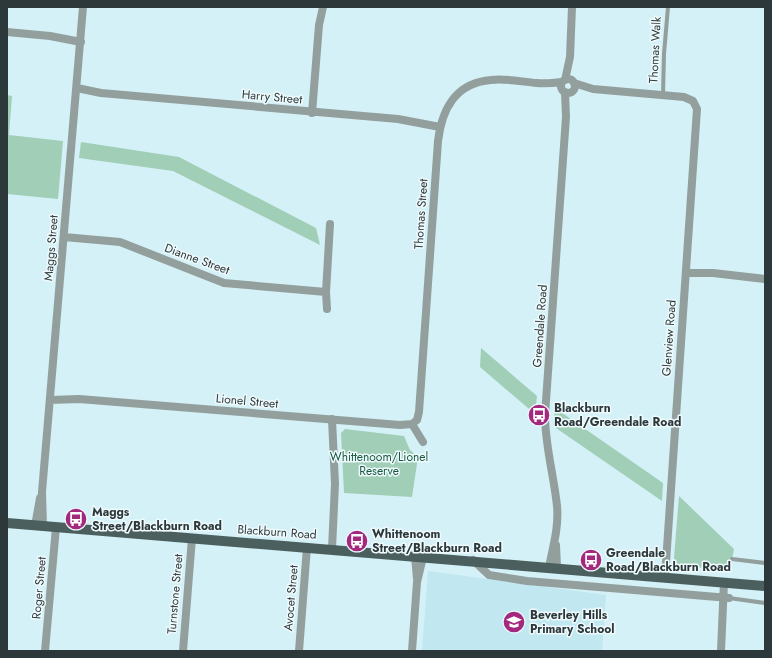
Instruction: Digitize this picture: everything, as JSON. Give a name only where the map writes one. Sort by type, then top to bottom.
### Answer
[{"type":"main road","name":"Blackburn Road","points":[[7,523],[473,560],[765,586]]},
{"type":"street","name":"Maggs Street","points":[[39,526],[84,7]]},
{"type":"street","points":[[312,113],[319,25],[323,7]]},
{"type":"street","name":"Greendale Road","points":[[553,567],[557,508],[545,421],[570,57],[572,7]]},
{"type":"street","points":[[7,32],[81,39]]},
{"type":"street","name":"Thomas Street","points":[[412,424],[417,420],[419,412],[440,127],[442,117],[448,106],[459,93],[471,85],[492,80],[684,97],[693,101]]},
{"type":"street","name":"Harry Street","points":[[76,91],[312,113],[398,119],[440,127]]},
{"type":"street","name":"Glenview Road","points":[[665,577],[697,112],[693,101]]},
{"type":"street","points":[[327,309],[326,292],[330,224]]},
{"type":"street","name":"Dianne Street","points":[[64,237],[120,242],[224,283],[326,292]]},
{"type":"street","points":[[686,270],[703,270],[713,273],[765,279]]},
{"type":"street","name":"Lionel Street","points":[[50,397],[400,425],[412,424]]},
{"type":"street","points":[[332,419],[335,484],[332,549]]},
{"type":"street","points":[[412,424],[422,442]]},
{"type":"street","name":"Roger Street","points":[[46,651],[56,527]]},
{"type":"street","name":"Turnstone Street","points":[[183,651],[192,538]]},
{"type":"street","name":"Avocet Street","points":[[299,651],[307,547]]},
{"type":"street","points":[[412,651],[419,556]]},
{"type":"street","points":[[473,560],[485,573],[496,576],[611,589],[726,598]]},
{"type":"street","points":[[721,651],[727,583]]},
{"type":"lane","name":"Thomas Walk","points":[[663,95],[664,54],[668,7]]},
{"type":"lane","points":[[732,560],[765,563]]},
{"type":"lane","points":[[726,598],[765,603]]},
{"type":"shaded area","name":"Beverley Hills Primary School","points":[[428,571],[606,595],[602,651],[422,651]]},
{"type":"green space","points":[[7,95],[12,96],[9,135],[63,141],[58,199],[7,194]]},
{"type":"green space","points":[[81,142],[179,157],[316,228],[320,245],[173,171],[79,158]]},
{"type":"green space","points":[[481,348],[537,396],[535,414],[480,367]]},
{"type":"green space","points":[[555,408],[663,483],[662,501],[553,426]]},
{"type":"green space","name":"Whittenoom/Lionel Reserve","points":[[345,429],[404,436],[410,450],[418,457],[412,497],[344,493],[341,433]]},
{"type":"green space","points":[[679,496],[734,549],[730,570],[680,566],[676,564],[674,558]]},
{"type":"place","name":"Blackburn Road/Greendale Road","points":[[539,415]]},
{"type":"place","name":"Maggs Street/Blackburn Road","points":[[76,519]]},
{"type":"place","name":"Whittenoom Street/Blackburn Road","points":[[357,541]]},
{"type":"place","name":"Greendale Road/Blackburn Road","points":[[591,560]]},
{"type":"place","name":"Beverley Hills Primary School","points":[[514,622]]}]
